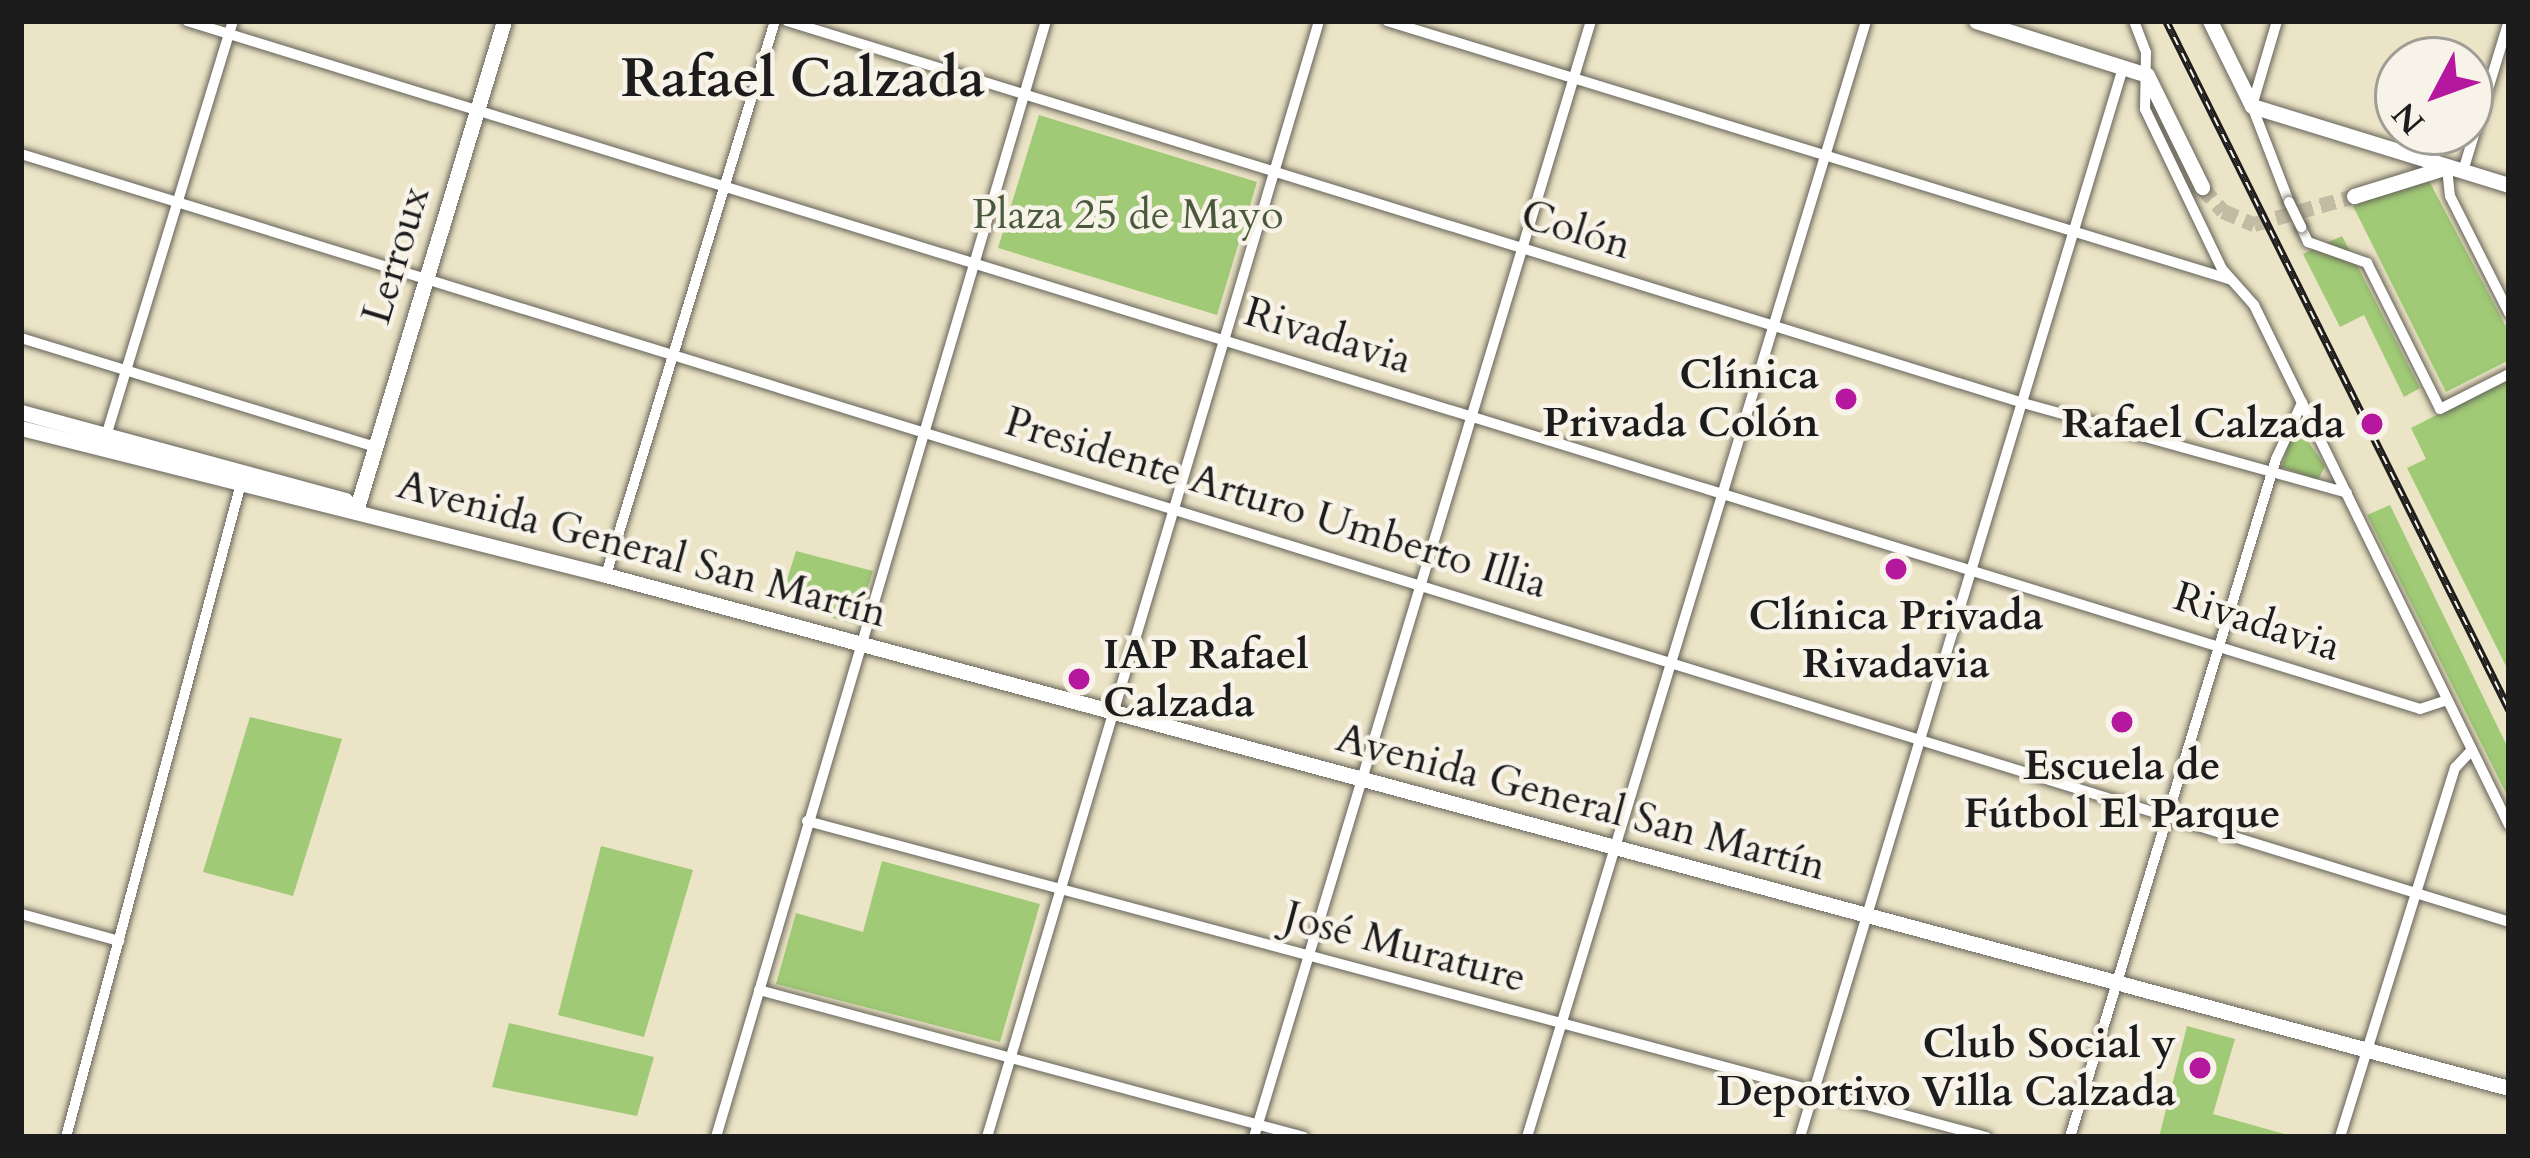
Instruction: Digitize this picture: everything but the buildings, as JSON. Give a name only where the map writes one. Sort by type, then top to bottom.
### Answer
[{"type":"main road","name":"Lerroux","points":[[356,511],[504,21]]},
{"type":"main road","points":[[1976,21],[2147,75],[2201,187]]},
{"type":"main road","points":[[2210,21],[2252,106],[2509,185]]},
{"type":"main road","points":[[2354,196],[2455,169]]},
{"type":"main road","name":"Avenida General San Martín","points":[[21,412],[345,500],[356,511]]},
{"type":"main road","name":"Avenida General San Martín","points":[[21,428],[240,488],[356,511],[606,575],[2509,1088]]},
{"type":"street","name":"Rivadavia","points":[[187,21],[231,27],[478,110],[2420,709],[2446,700]]},
{"type":"street","points":[[606,575],[775,21]]},
{"type":"street","name":"Colón","points":[[787,21],[2023,403],[2270,477],[2347,493]]},
{"type":"street","points":[[716,1137],[858,643],[1046,21]]},
{"type":"street","points":[[987,1137],[1319,21]]},
{"type":"street","points":[[1387,21],[2229,279]]},
{"type":"street","points":[[1256,1131],[1591,21]]},
{"type":"street","points":[[1527,1137],[1611,848],[1866,21]]},
{"type":"street","points":[[2134,21],[2147,75],[2145,109],[2229,279],[2254,305],[2509,825]]},
{"type":"street","points":[[2277,21],[2252,106],[2308,242],[2367,263],[2440,409],[2509,374]]},
{"type":"street","points":[[2450,196],[2455,169],[2509,21]]},
{"type":"street","points":[[106,436],[231,27]]},
{"type":"street","points":[[1800,1137],[2123,68]]},
{"type":"street","name":"Presidente Arturo Umberto Illia","points":[[21,154],[1672,658],[2509,922]]},
{"type":"street","points":[[2416,177],[2450,196],[2509,313]]},
{"type":"street","points":[[21,338],[376,447]]},
{"type":"street","points":[[2070,1137],[2270,477],[2302,403]]},
{"type":"street","points":[[66,1137],[240,488]]},
{"type":"street","points":[[2340,1137],[2455,768],[2472,750]]},
{"type":"street","name":"José Murature","points":[[807,821],[1986,1137]]},
{"type":"street","points":[[21,914],[118,941]]},
{"type":"street","points":[[759,991],[1011,1056],[1256,1131],[1304,1137]]},
{"type":"green space","name":"Plaza 25 de Mayo","points":[[1039,115],[1257,182],[1217,315],[998,248]]},
{"type":"green space","points":[[2427,177],[2509,332],[2509,360],[2446,392],[2353,206]]},
{"type":"green space","points":[[2342,236],[2420,388],[2404,397],[2364,315],[2340,327],[2303,254]]},
{"type":"green space","points":[[2509,378],[2509,672],[2407,468],[2426,459],[2411,428]]},
{"type":"green space","points":[[2301,431],[2325,466],[2318,480],[2282,467],[2290,437]]},
{"type":"green space","points":[[2390,505],[2509,750],[2509,799],[2367,515]]},
{"type":"green space","points":[[796,551],[873,571],[856,625],[780,602]]},
{"type":"green space","points":[[250,717],[342,739],[293,896],[203,872]]},
{"type":"green space","points":[[601,846],[693,870],[644,1037],[558,1015]]},
{"type":"green space","points":[[882,861],[1040,904],[1000,1042],[776,984],[796,913],[863,932]]},
{"type":"green space","points":[[509,1023],[654,1057],[637,1116],[492,1087]]},
{"type":"green space","name":"Club Social y Deportivo Villa Calzada","points":[[2187,1026],[2235,1039],[2213,1114],[2295,1137],[2159,1137]]},
{"type":"tunnel","points":[[2202,187],[2223,211],[2254,224],[2354,196]]},
{"type":"railway","points":[[2166,21],[2509,710]]},
{"type":"place","name":"Clínica Privada Colón","points":[[1846,399]]},
{"type":"place","name":"Rafael Calzada","points":[[2372,424]]},
{"type":"place","name":"Clínica Privada Rivadavia","points":[[1896,569]]},
{"type":"place","name":"IAP Rafael Calzada","points":[[1079,679]]},
{"type":"place","name":"Escuela de Fútbol El Parque","points":[[2122,722]]},
{"type":"place","name":"Club Social y Deportivo Villa Calzada","points":[[2200,1068]]},
{"type":"district","name":"Rafael Calzada","points":[[803,80]]}]
